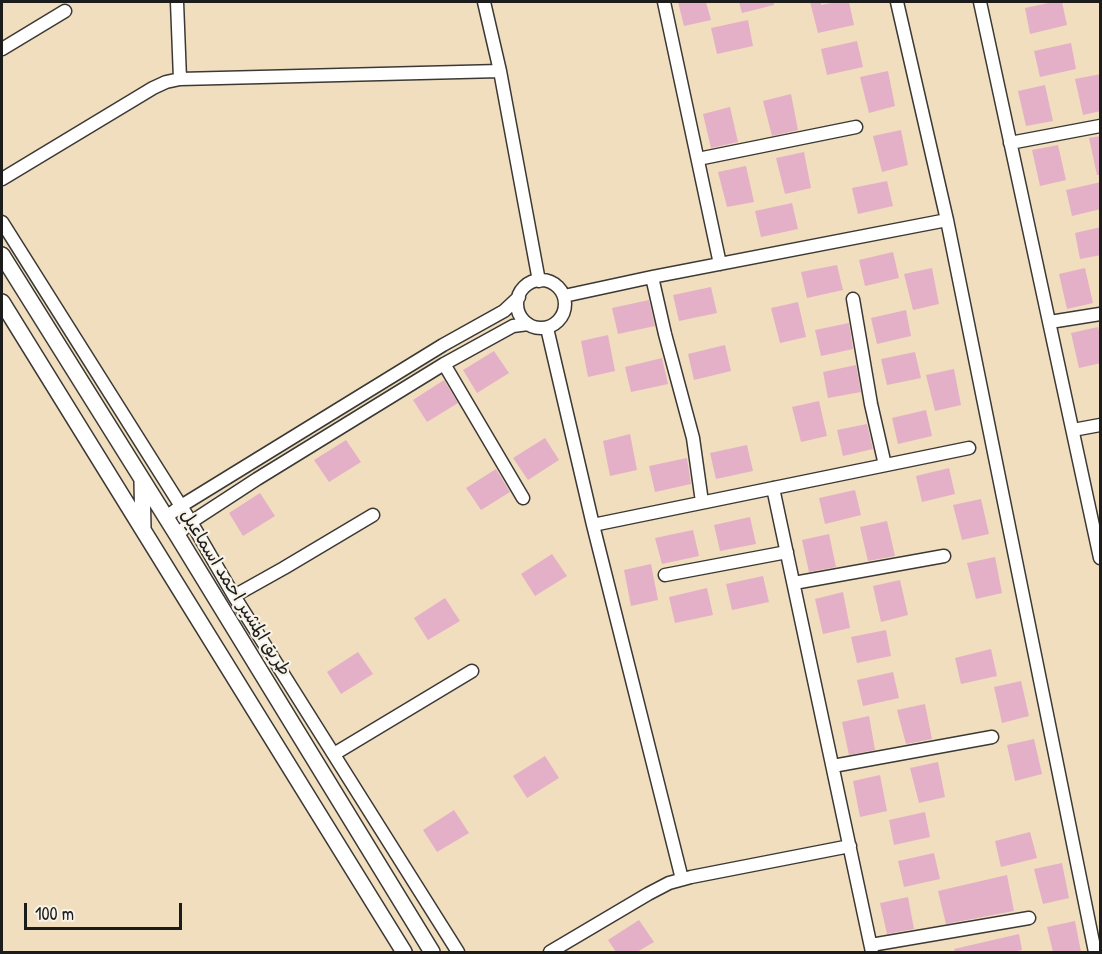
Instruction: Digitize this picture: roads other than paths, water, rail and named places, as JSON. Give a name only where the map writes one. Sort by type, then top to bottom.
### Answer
[{"type":"street","points":[[177,2],[180,79]]},
{"type":"street","points":[[484,2],[500,71],[539,280]]},
{"type":"street","points":[[664,2],[720,264]]},
{"type":"street","points":[[897,2],[947,220],[1095,952]]},
{"type":"street","points":[[980,2],[1101,558]]},
{"type":"street","points":[[2,48],[65,11]]},
{"type":"street","points":[[2,179],[166,82],[180,79],[500,71]]},
{"type":"street","points":[[1010,142],[1101,126]]},
{"type":"street","points":[[698,159],[856,127]]},
{"type":"street","points":[[564,296],[947,220]]},
{"type":"street","points":[[2,222],[458,952]]},
{"type":"street","name":"طريق المشير احمد اسماعيل","points":[[2,255],[177,535],[432,952]]},
{"type":"street","points":[[652,277],[693,438],[702,502]]},
{"type":"street","points":[[539,280],[549,282],[564,296],[565,306],[562,316],[547,328],[537,328],[528,324],[521,317],[518,307],[519,297],[530,283],[539,280]]},
{"type":"street","points":[[165,517],[443,345],[504,310],[519,297]]},
{"type":"street","points":[[853,299],[871,404],[885,465]]},
{"type":"street","points":[[2,302],[404,952]]},
{"type":"street","points":[[1050,322],[1101,314]]},
{"type":"street","points":[[177,535],[191,522],[257,479],[444,364],[513,326],[528,324]]},
{"type":"street","points":[[547,328],[593,525],[682,879]]},
{"type":"street","points":[[444,364],[523,498]]},
{"type":"street","points":[[1073,430],[1101,425]]},
{"type":"street","points":[[593,525],[969,448]]},
{"type":"street","points":[[142,480],[143,529]]},
{"type":"street","points":[[774,488],[871,949],[1029,918]]},
{"type":"street","points":[[234,596],[374,515]]},
{"type":"street","points":[[665,575],[787,552]]},
{"type":"street","points":[[794,583],[944,556]]},
{"type":"street","points":[[334,754],[472,671]]},
{"type":"street","points":[[832,766],[992,737]]},
{"type":"street","points":[[550,952],[669,883],[850,846]]}]
